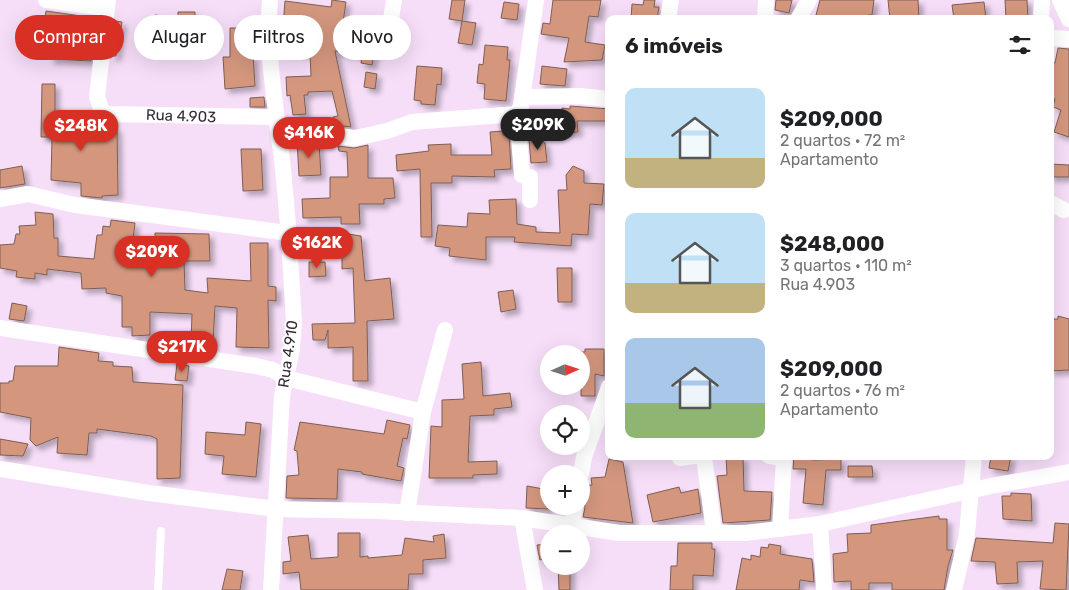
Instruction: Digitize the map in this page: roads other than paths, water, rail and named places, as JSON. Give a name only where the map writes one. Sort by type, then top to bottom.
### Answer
[{"type":"street","points":[[46,0],[107,4]]},
{"type":"street","name":"Rua 4.910","points":[[270,0],[268,26],[270,70],[288,233],[294,322],[282,396],[278,441],[271,590]]},
{"type":"street","points":[[392,15],[394,0]]},
{"type":"street","points":[[530,200],[530,176],[522,175],[517,114],[521,106],[536,0]]},
{"type":"street","points":[[669,15],[671,0]]},
{"type":"street","points":[[766,0],[766,15]]},
{"type":"street","points":[[800,15],[809,0]]},
{"type":"street","points":[[1041,15],[1042,0]]},
{"type":"street","points":[[1060,0],[1069,18]]},
{"type":"street","name":"Rua 4.903","points":[[107,4],[97,97],[102,111],[107,114],[277,122]]},
{"type":"street","points":[[1054,38],[1069,39]]},
{"type":"street","points":[[522,97],[580,96],[605,99]]},
{"type":"street","points":[[277,122],[355,138],[387,131],[412,122],[517,114]]},
{"type":"street","points":[[0,198],[28,194],[75,205],[288,233]]},
{"type":"street","points":[[0,328],[256,366],[273,370],[286,378],[423,412]]},
{"type":"street","points":[[407,513],[423,412],[445,330]]},
{"type":"street","points":[[583,465],[605,398]]},
{"type":"street","points":[[705,460],[714,532]]},
{"type":"street","points":[[780,529],[784,460]]},
{"type":"street","points":[[954,590],[967,534],[973,490],[974,460]]},
{"type":"street","points":[[0,469],[150,493],[276,509],[522,518],[560,525]]},
{"type":"street","points":[[590,529],[619,533],[745,532],[780,529],[820,524],[973,490],[1069,472]]},
{"type":"street","points":[[522,518],[535,590]]},
{"type":"street","points":[[820,524],[824,590]]},
{"type":"lane","points":[[158,590],[161,531]]}]
